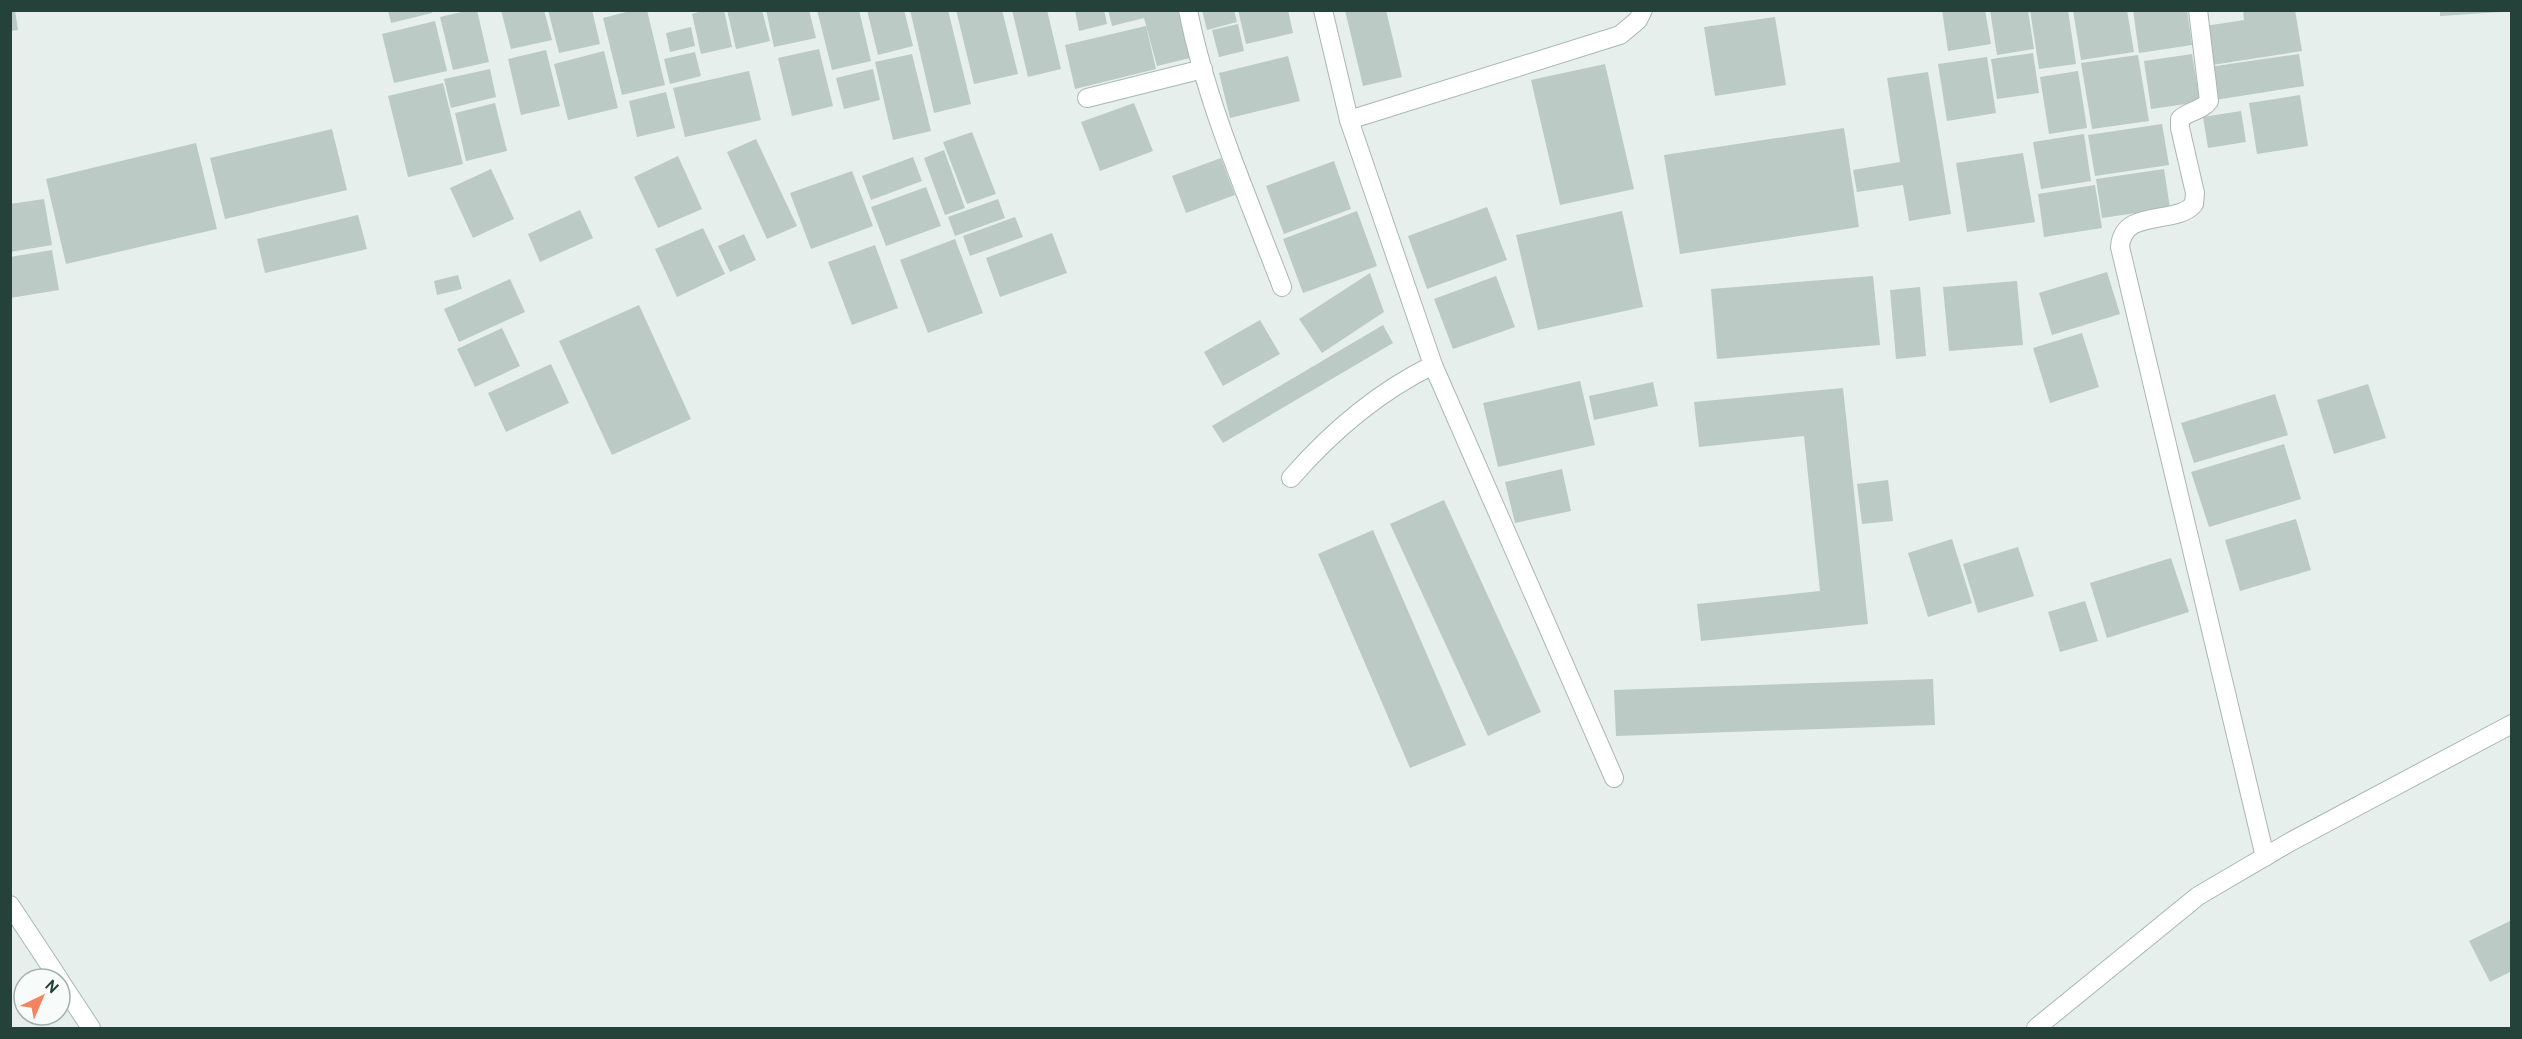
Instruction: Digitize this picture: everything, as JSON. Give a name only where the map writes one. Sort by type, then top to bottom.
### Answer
[{"type":"street","points":[[1188,10],[1203,69],[1282,288]]},
{"type":"street","points":[[1323,10],[1348,120],[1433,365],[1614,778]]},
{"type":"street","points":[[1348,120],[1620,34],[1638,20],[1643,10]]},
{"type":"street","points":[[2198,10],[2209,101],[2204,107],[2186,113],[2180,119],[2195,193],[2194,204],[2185,211],[2140,221],[2128,228],[2120,237],[2120,247],[2265,857]]},
{"type":"street","points":[[1087,98],[1203,69]]},
{"type":"street","points":[[1291,478],[1325,441],[1369,404],[1404,379],[1433,365]]},
{"type":"street","points":[[2036,1029],[2198,896],[2265,857],[2511,724]]},
{"type":"street","points":[[10,905],[51,967]]},
{"type":"street","points":[[72,1000],[91,1029]]},
{"type":"building","points":[[10,10],[15,10],[18,30],[10,31]]},
{"type":"building","points":[[388,10],[432,10],[432,13],[391,23]]},
{"type":"building","points":[[477,10],[489,62],[453,70],[440,17]]},
{"type":"building","points":[[501,10],[544,10],[552,40],[511,49]]},
{"type":"building","points":[[548,10],[592,10],[600,44],[559,53]]},
{"type":"building","points":[[634,10],[647,10],[665,85],[622,95],[603,18]]},
{"type":"building","points":[[705,10],[724,10],[732,47],[701,54],[692,14]]},
{"type":"building","points":[[727,10],[762,10],[770,41],[736,49]]},
{"type":"building","points":[[766,10],[809,10],[816,38],[774,47]]},
{"type":"building","points":[[817,10],[859,10],[871,61],[832,70]]},
{"type":"building","points":[[867,10],[904,10],[913,46],[878,55]]},
{"type":"building","points":[[910,10],[948,10],[971,104],[934,113]]},
{"type":"building","points":[[956,10],[1002,10],[1018,74],[974,84]]},
{"type":"building","points":[[1012,10],[1047,10],[1061,69],[1028,77]]},
{"type":"building","points":[[1075,10],[1104,10],[1107,24],[1079,31]]},
{"type":"building","points":[[1108,10],[1178,10],[1190,58],[1157,66],[1144,18],[1112,26]]},
{"type":"building","points":[[1202,10],[1234,10],[1237,22],[1207,30]]},
{"type":"building","points":[[1238,10],[1288,10],[1293,33],[1246,44]]},
{"type":"building","points":[[1345,10],[1386,10],[1402,77],[1363,86]]},
{"type":"building","points":[[1942,10],[1985,10],[1991,44],[1948,51]]},
{"type":"building","points":[[1990,10],[2028,10],[2034,49],[1997,55]]},
{"type":"building","points":[[2030,10],[2068,10],[2076,64],[2039,69]]},
{"type":"building","points":[[2073,10],[2127,10],[2134,52],[2081,60]]},
{"type":"building","points":[[2133,10],[2187,10],[2192,45],[2139,53]]},
{"type":"building","points":[[2243,10],[2295,10],[2302,51],[2212,65],[2205,26],[2244,20]]},
{"type":"building","points":[[2440,10],[2502,10],[2502,12],[2440,16]]},
{"type":"building","points":[[1775,17],[1786,85],[1715,96],[1704,27]]},
{"type":"building","points":[[435,21],[447,71],[394,83],[382,34]]},
{"type":"building","points":[[1238,24],[1244,51],[1219,57],[1212,30]]},
{"type":"building","points":[[1146,26],[1156,69],[1075,89],[1065,45]]},
{"type":"building","points":[[691,27],[695,46],[670,52],[666,33]]},
{"type":"building","points":[[819,49],[833,106],[792,116],[778,58]]},
{"type":"building","points":[[546,50],[560,106],[521,115],[508,59]]},
{"type":"building","points":[[604,51],[618,108],[568,120],[554,64]]},
{"type":"building","points":[[695,52],[701,76],[670,84],[664,59]]},
{"type":"building","points":[[2033,53],[2039,93],[1997,99],[1991,59]]},
{"type":"building","points":[[912,54],[931,131],[893,140],[875,62]]},
{"type":"building","points":[[2192,54],[2200,102],[2151,109],[2144,61]]},
{"type":"building","points":[[2299,54],[2304,86],[2215,100],[2209,67]]},
{"type":"building","points":[[2138,55],[2149,121],[2092,129],[2081,63]]},
{"type":"building","points":[[1288,56],[1300,101],[1230,118],[1219,73]]},
{"type":"building","points":[[1987,57],[1996,113],[1947,121],[1938,64]]},
{"type":"building","points":[[1605,64],[1634,189],[1560,205],[1531,80]]},
{"type":"building","points":[[490,69],[496,97],[451,108],[444,79]]},
{"type":"building","points":[[873,69],[880,100],[844,109],[836,78]]},
{"type":"building","points":[[749,71],[761,120],[685,137],[673,88]]},
{"type":"building","points":[[2078,71],[2087,128],[2049,134],[2040,77]]},
{"type":"building","points":[[1928,72],[1951,214],[1909,221],[1903,185],[1857,192],[1853,170],[1900,162],[1887,78]]},
{"type":"building","points":[[443,83],[463,164],[408,177],[388,96]]},
{"type":"building","points":[[666,92],[675,128],[637,137],[629,101]]},
{"type":"building","points":[[2300,95],[2308,146],[2257,154],[2249,103]]},
{"type":"building","points":[[495,103],[507,151],[466,161],[455,113]]},
{"type":"building","points":[[1134,103],[1153,151],[1100,171],[1081,122]]},
{"type":"building","points":[[2241,111],[2246,142],[2208,148],[2203,117]]},
{"type":"building","points":[[2162,124],[2169,165],[2095,176],[2088,135]]},
{"type":"building","points":[[1844,128],[1859,227],[1680,254],[1664,155]]},
{"type":"building","points":[[332,129],[347,190],[225,219],[210,158]]},
{"type":"building","points":[[972,132],[996,194],[967,204],[943,142]]},
{"type":"building","points":[[2084,134],[2091,181],[2041,189],[2033,142]]},
{"type":"building","points":[[756,139],[797,226],[767,239],[727,152]]},
{"type":"building","points":[[196,143],[217,229],[66,264],[46,179]]},
{"type":"building","points":[[944,150],[965,208],[945,215],[924,158]]},
{"type":"building","points":[[2023,153],[2035,222],[1967,232],[1956,163]]},
{"type":"building","points":[[678,156],[702,209],[658,228],[634,177]]},
{"type":"building","points":[[913,157],[922,181],[871,200],[862,176]]},
{"type":"building","points":[[1221,158],[1235,195],[1186,213],[1172,176]]},
{"type":"building","points":[[1334,161],[1351,209],[1284,234],[1266,186]]},
{"type":"building","points":[[491,169],[514,219],[473,238],[450,188]]},
{"type":"building","points":[[2164,169],[2170,208],[2102,218],[2096,179]]},
{"type":"building","points":[[852,171],[873,226],[811,249],[790,193]]},
{"type":"building","points":[[2095,185],[2102,228],[2044,237],[2038,194]]},
{"type":"building","points":[[926,187],[941,226],[886,246],[871,207]]},
{"type":"building","points":[[44,199],[52,245],[10,252],[10,204]]},
{"type":"building","points":[[998,199],[1005,218],[955,236],[948,217]]},
{"type":"building","points":[[1487,207],[1507,260],[1427,289],[1408,236]]},
{"type":"building","points":[[580,210],[593,238],[540,262],[528,234]]},
{"type":"building","points":[[1357,211],[1377,266],[1303,293],[1283,239]]},
{"type":"building","points":[[1622,211],[1643,307],[1538,330],[1516,235]]},
{"type":"building","points":[[358,215],[367,249],[265,273],[257,239]]},
{"type":"building","points":[[1015,217],[1023,237],[970,256],[963,236]]},
{"type":"building","points":[[703,228],[725,274],[677,297],[655,249]]},
{"type":"building","points":[[1052,233],[1067,273],[1000,297],[986,258]]},
{"type":"building","points":[[744,234],[756,260],[730,272],[718,246]]},
{"type":"building","points":[[955,239],[983,313],[928,333],[900,260]]},
{"type":"building","points":[[875,245],[898,308],[852,325],[828,262]]},
{"type":"building","points":[[52,250],[59,290],[10,298],[10,257]]},
{"type":"building","points":[[2107,272],[2120,314],[2052,335],[2039,293]]},
{"type":"building","points":[[1370,273],[1384,312],[1322,353],[1299,319]]},
{"type":"building","points":[[458,275],[462,289],[437,295],[434,281]]},
{"type":"building","points":[[1496,276],[1515,327],[1453,349],[1434,299]]},
{"type":"building","points":[[1873,276],[1880,345],[1717,359],[1711,289]]},
{"type":"building","points":[[510,279],[525,312],[459,342],[444,309]]},
{"type":"building","points":[[2017,281],[2023,345],[1949,351],[1943,287]]},
{"type":"building","points":[[1920,287],[1926,356],[1896,359],[1890,290]]},
{"type":"building","points":[[639,305],[691,419],[612,455],[559,341]]},
{"type":"building","points":[[1260,320],[1280,354],[1223,386],[1204,352]]},
{"type":"building","points":[[1383,325],[1393,343],[1223,443],[1212,426]]},
{"type":"building","points":[[502,328],[520,366],[475,387],[457,349]]},
{"type":"building","points":[[2082,333],[2099,387],[2050,403],[2033,348]]},
{"type":"building","points":[[551,364],[569,403],[506,432],[488,393]]},
{"type":"building","points":[[1580,381],[1595,445],[1498,467],[1483,403]]},
{"type":"building","points":[[1653,382],[1658,406],[1594,420],[1589,396]]},
{"type":"building","points":[[2368,384],[2386,438],[2334,454],[2317,400]]},
{"type":"building","points":[[1843,388],[1868,624],[1701,641],[1697,604],[1820,591],[1804,436],[1699,447],[1694,402]]},
{"type":"building","points":[[2275,394],[2288,435],[2194,463],[2181,423]]},
{"type":"building","points":[[2284,444],[2301,499],[2209,527],[2191,472]]},
{"type":"building","points":[[1562,469],[1571,511],[1515,523],[1505,482]]},
{"type":"building","points":[[1888,480],[1893,521],[1862,524],[1857,484]]},
{"type":"building","points":[[1444,500],[1541,712],[1488,736],[1390,524]]},
{"type":"building","points":[[2296,519],[2311,570],[2240,591],[2225,540]]},
{"type":"building","points":[[1373,530],[1466,745],[1410,768],[1318,554]]},
{"type":"building","points":[[1952,539],[1972,603],[1928,617],[1908,553]]},
{"type":"building","points":[[2018,547],[2034,596],[1978,613],[1963,564]]},
{"type":"building","points":[[2171,558],[2189,612],[2107,638],[2090,583]]},
{"type":"building","points":[[2085,601],[2098,641],[2060,652],[2048,612]]},
{"type":"building","points":[[1933,679],[1935,725],[1616,736],[1614,690]]},
{"type":"building","points":[[2510,921],[2512,971],[2490,982],[2469,941]]}]
